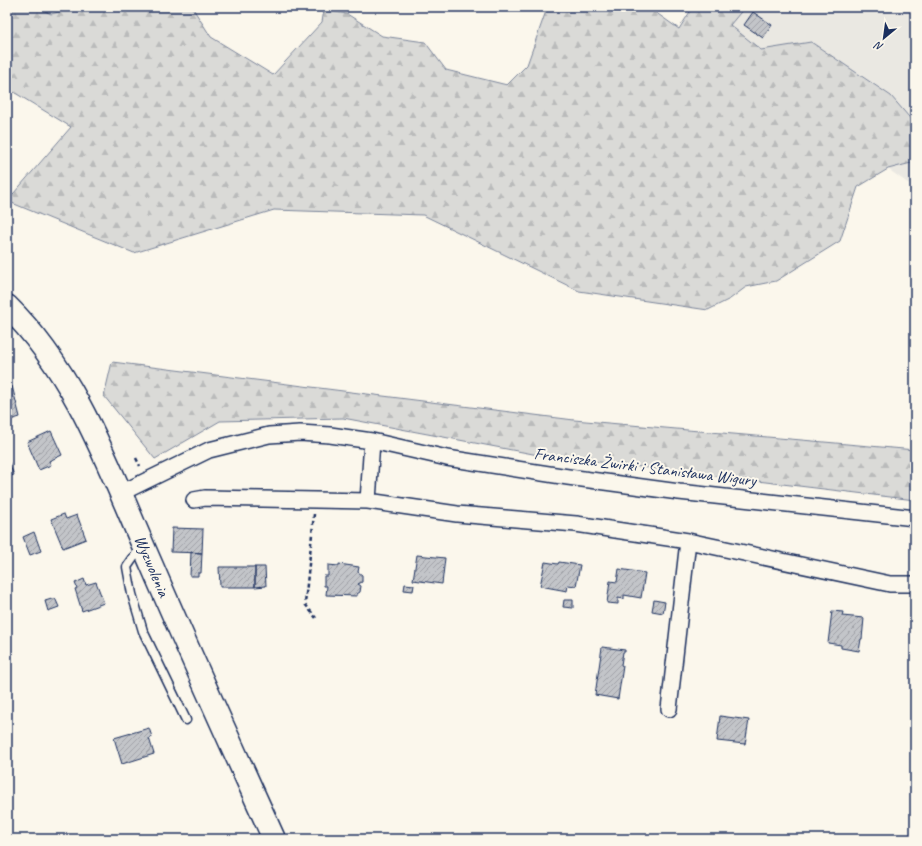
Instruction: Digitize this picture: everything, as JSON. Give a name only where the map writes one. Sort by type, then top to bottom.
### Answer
[{"type":"street","name":"Wyzwolenia","points":[[7,306],[42,345],[67,384],[86,418],[106,458],[143,545],[274,839]]},
{"type":"street","name":"Franciszka Żwirki i Stanisława Wigury","points":[[121,493],[209,450],[269,435],[300,433],[330,435],[372,442],[446,458],[568,477],[679,492],[915,518]]},
{"type":"street","points":[[368,501],[372,442]]},
{"type":"street","points":[[194,500],[205,498],[368,501],[457,514],[576,524],[688,541],[890,584],[915,584]]},
{"type":"street","points":[[669,708],[688,541]]},
{"type":"lane","points":[[143,545],[127,567],[132,594],[143,631],[186,720]]},
{"type":"path","points":[[316,500],[305,604],[316,618]]},
{"type":"shaded area","points":[[745,7],[915,7],[915,124],[891,96],[811,42],[761,50],[730,25]]},
{"type":"shaded area","points":[[915,162],[915,188],[888,169]]},
{"type":"green space","points":[[7,7],[37,7],[51,14],[78,7],[192,7],[211,37],[273,75],[322,22],[324,10],[347,14],[382,36],[425,42],[446,70],[507,85],[527,65],[546,11],[552,7],[648,7],[679,29],[693,7],[745,7],[730,25],[761,50],[811,42],[891,96],[915,124],[915,162],[888,169],[858,187],[840,241],[776,281],[746,287],[730,299],[708,310],[579,291],[423,215],[274,210],[134,253],[7,201],[71,127],[7,88]]},
{"type":"green space","points":[[112,362],[574,420],[915,450],[915,500],[533,454],[343,418],[220,421],[155,459],[104,396]]},
{"type":"building","points":[[753,12],[772,25],[763,38],[744,25]]},
{"type":"building","points":[[12,386],[20,417],[7,421],[7,387]]},
{"type":"building","points":[[51,431],[62,455],[49,461],[51,465],[39,470],[27,442]]},
{"type":"building","points":[[7,458],[14,475],[7,477]]},
{"type":"building","points":[[64,514],[66,519],[77,515],[86,539],[63,548],[51,519]]},
{"type":"building","points":[[172,528],[203,529],[202,553],[171,552]]},
{"type":"building","points":[[34,532],[41,551],[30,555],[23,537]]},
{"type":"building","points":[[191,552],[202,553],[201,573],[198,573],[198,576],[190,576]]},
{"type":"building","points":[[417,555],[445,558],[442,584],[413,580]]},
{"type":"building","points":[[545,562],[580,565],[576,586],[568,585],[567,591],[540,586]]},
{"type":"building","points":[[339,564],[359,567],[358,572],[362,575],[362,582],[358,584],[361,586],[360,592],[357,596],[326,595],[327,586],[324,586],[324,576],[328,576],[328,565],[339,566]]},
{"type":"building","points":[[219,567],[255,567],[255,587],[220,587]]},
{"type":"building","points":[[255,567],[265,567],[266,586],[255,587]]},
{"type":"building","points":[[619,569],[645,573],[641,598],[624,595],[624,599],[618,598],[618,604],[607,603],[610,581],[617,582]]},
{"type":"building","points":[[84,579],[86,585],[96,582],[104,603],[82,611],[75,589],[77,588],[75,583]]},
{"type":"building","points":[[405,584],[414,585],[413,591],[404,590]]},
{"type":"building","points":[[55,598],[59,607],[48,611],[45,601]]},
{"type":"building","points":[[564,600],[573,600],[573,608],[563,607]]},
{"type":"building","points":[[654,600],[665,602],[663,613],[652,611]]},
{"type":"building","points":[[832,611],[843,612],[842,616],[864,618],[859,651],[841,648],[841,645],[828,643]]},
{"type":"building","points":[[602,647],[625,650],[625,652],[623,652],[621,665],[623,666],[618,699],[595,695]]},
{"type":"building","points":[[720,716],[749,720],[745,744],[717,741]]},
{"type":"building","points":[[149,728],[152,737],[149,738],[154,754],[122,764],[114,738]]}]
